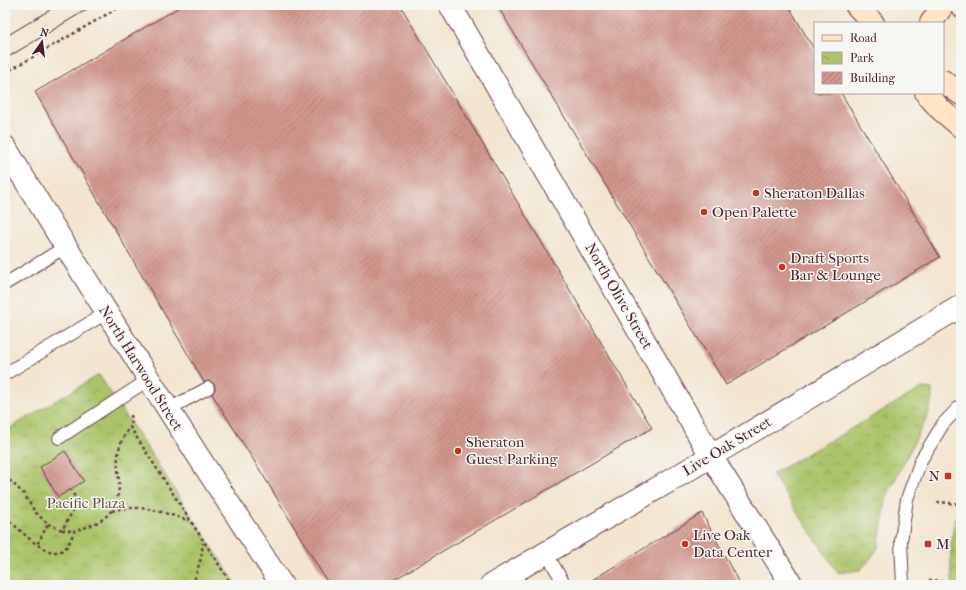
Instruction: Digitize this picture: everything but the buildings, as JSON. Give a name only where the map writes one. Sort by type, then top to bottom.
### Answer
[{"type":"main road","points":[[856,5],[872,22]]},
{"type":"main road","points":[[932,22],[943,5]]},
{"type":"main road","points":[[944,82],[961,94]]},
{"type":"main road","points":[[927,94],[940,109],[961,127]]},
{"type":"street","name":"North Olive Street","points":[[450,5],[711,456],[792,585]]},
{"type":"street","name":"North Harwood Street","points":[[5,147],[148,380],[282,585]]},
{"type":"street","name":"Live Oak Street","points":[[506,582],[546,553],[961,306]]},
{"type":"lane","points":[[5,284],[65,247]]},
{"type":"lane","points":[[5,374],[106,313]]},
{"type":"lane","points":[[59,438],[148,380]]},
{"type":"lane","points":[[167,410],[208,388]]},
{"type":"lane","points":[[901,584],[901,541],[907,499],[921,460],[943,424],[961,405]]},
{"type":"lane","points":[[546,553],[565,585]]},
{"type":"path","points":[[5,73],[123,5]]},
{"type":"path","points":[[5,476],[24,494],[35,512],[48,524],[62,530],[74,531],[103,520],[112,511],[117,498],[119,482],[117,460],[120,446],[132,421],[131,411],[122,397]]},
{"type":"path","points":[[130,427],[232,585]]},
{"type":"path","points":[[62,530],[78,502],[71,490]]},
{"type":"path","points":[[937,502],[961,504]]},
{"type":"path","points":[[112,511],[124,507],[138,508],[173,515],[190,521]]},
{"type":"path","points":[[5,518],[37,545],[47,550],[57,552],[64,550],[68,545],[74,531]]},
{"type":"path","points":[[37,545],[48,524]]},
{"type":"path","points":[[192,585],[201,558],[203,542]]},
{"type":"path","points":[[929,580],[961,583]]},
{"type":"green space","name":"Pacific Plaza","points":[[99,375],[237,585],[5,585],[5,431]]},
{"type":"green space","points":[[922,388],[932,389],[932,398],[928,415],[887,496],[878,548],[860,570],[838,573],[772,474]]},
{"type":"green space","points":[[961,501],[961,585],[953,585],[951,574],[951,543]]},
{"type":"tram line","points":[[5,37],[58,5]]},
{"type":"tram line","points":[[5,59],[94,5]]},
{"type":"place","name":"Sheraton Dallas","points":[[756,193]]},
{"type":"place","name":"Open Palette","points":[[704,212]]},
{"type":"place","name":"Draft Sports Bar & Lounge","points":[[782,267]]},
{"type":"place","name":"Sheraton Guest Parking","points":[[458,451]]},
{"type":"place","name":"N","points":[[948,476]]},
{"type":"place","name":"Live Oak Data Center","points":[[685,544]]},
{"type":"place","name":"M","points":[[928,544]]}]
